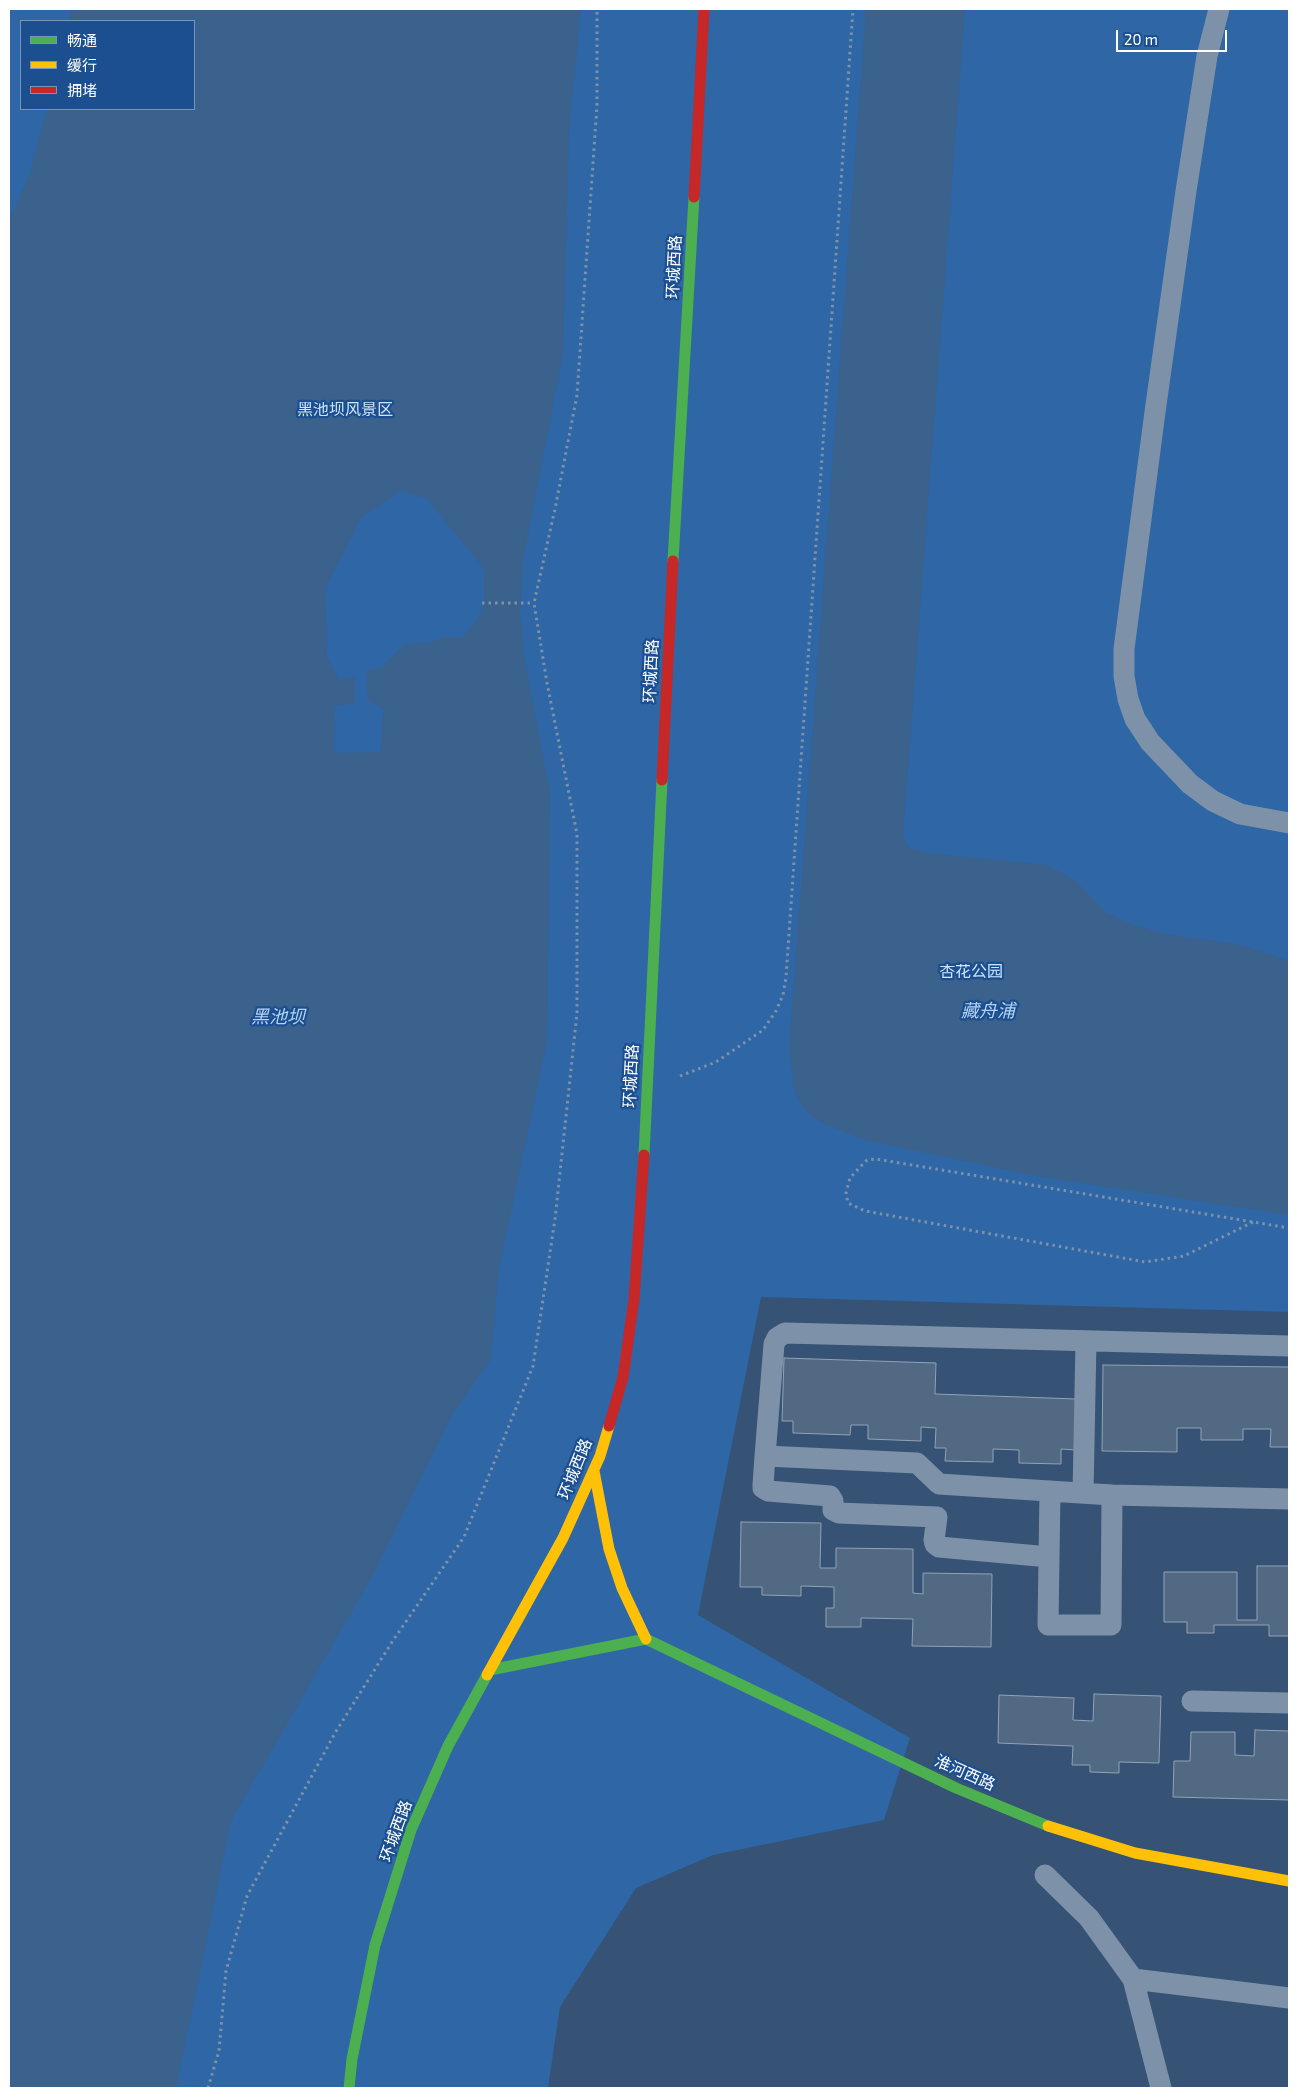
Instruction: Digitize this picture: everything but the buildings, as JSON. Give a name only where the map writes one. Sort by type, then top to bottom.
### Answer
[{"type":"street","name":"环城西路","points":[[350,2088],[352,2059],[375,1945],[411,1830],[448,1746],[563,1538],[600,1456],[623,1377],[634,1299],[647,1089],[704,9]]},
{"type":"street","points":[[490,1670],[646,1639],[622,1588],[609,1548],[594,1471]]},
{"type":"street","name":"淮河西路","points":[[646,1639],[956,1788],[1043,1824],[1136,1853],[1289,1881]]},
{"type":"lane","points":[[1219,9],[1207,56],[1184,210],[1124,649],[1124,676],[1128,699],[1136,719],[1150,742],[1190,784],[1213,800],[1240,814],[1289,823]]},
{"type":"lane","points":[[937,1517],[839,1513],[833,1510],[832,1499],[828,1496],[768,1491],[763,1488],[774,1344],[777,1338],[785,1333],[1289,1346]]},
{"type":"lane","points":[[1082,1493],[1086,1341]]},
{"type":"lane","points":[[765,1456],[917,1462],[940,1484],[1112,1495],[1289,1499]]},
{"type":"lane","points":[[940,1484],[934,1540],[937,1547],[1049,1557]]},
{"type":"lane","points":[[1050,1491],[1048,1625],[1111,1625],[1112,1495]]},
{"type":"lane","points":[[1192,1701],[1289,1703]]},
{"type":"lane","points":[[1045,1875],[1089,1918],[1133,1979],[1161,2088]]},
{"type":"lane","points":[[1133,1979],[1289,1998]]},
{"type":"path","points":[[208,2088],[219,2051],[226,1971],[247,1896],[335,1733],[392,1642],[464,1538],[533,1366],[555,1219],[577,1013],[577,834],[534,603],[555,510],[577,395],[597,105],[597,9]]},
{"type":"path","points":[[647,1089],[716,1062],[763,1030],[776,1011],[785,986],[853,9]]},
{"type":"path","points":[[482,603],[534,603]]},
{"type":"path","points":[[1253,1222],[1184,1256],[1145,1262],[865,1211],[848,1203],[846,1193],[849,1181],[860,1166],[867,1160],[876,1159],[1289,1228]]},
{"type":"green space","points":[[9,9],[1289,9],[1289,1312],[761,1297],[698,1615],[910,1738],[884,1820],[713,1855],[636,1888],[560,2007],[548,2088],[9,2088]]},
{"type":"water","name":"黑池坝","points":[[70,9],[581,9],[569,129],[563,353],[523,560],[520,614],[525,663],[550,794],[547,1041],[499,1268],[491,1359],[452,1415],[374,1573],[231,1821],[176,2088],[9,2088],[9,220],[29,176],[47,110],[195,110],[195,20],[70,20]],"holes":[[[400,491],[426,498],[484,569],[484,604],[476,622],[463,637],[444,637],[428,643],[404,645],[382,668],[367,670],[367,700],[384,709],[380,752],[334,753],[335,706],[355,703],[355,676],[339,681],[327,657],[325,589],[361,518]]]},
{"type":"water","name":"藏舟浦","points":[[866,9],[965,9],[903,836],[906,844],[913,849],[928,853],[1047,865],[1076,881],[1105,912],[1128,923],[1160,933],[1246,946],[1289,961],[1289,1215],[1031,1175],[865,1140],[825,1124],[811,1116],[803,1108],[795,1091],[789,1049]]},
{"type":"traffic: fast","points":[[673,561],[694,197]]},
{"type":"traffic: fast","points":[[644,1155],[662,780]]},
{"type":"traffic: fast","points":[[646,1639],[956,1788],[1048,1826]]},
{"type":"traffic: fast","points":[[490,1670],[646,1639]]},
{"type":"traffic: fast","points":[[349,2088],[352,2059],[375,1945],[411,1830],[448,1746],[487,1675]]},
{"type":"traffic: slow","points":[[487,1675],[563,1538],[600,1456],[609,1426]]},
{"type":"traffic: slow","points":[[594,1471],[609,1549],[622,1588],[646,1639]]},
{"type":"traffic: slow","points":[[1048,1826],[1135,1853],[1289,1881]]},
{"type":"traffic: jam","points":[[694,197],[704,9]]},
{"type":"traffic: jam","points":[[662,780],[673,561]]},
{"type":"traffic: jam","points":[[609,1426],[623,1377],[634,1299],[644,1155]]},
{"type":"park label","name":"黑池坝风景区","points":[[345,410]]},
{"type":"park label","name":"杏花公园","points":[[971,972]]}]
